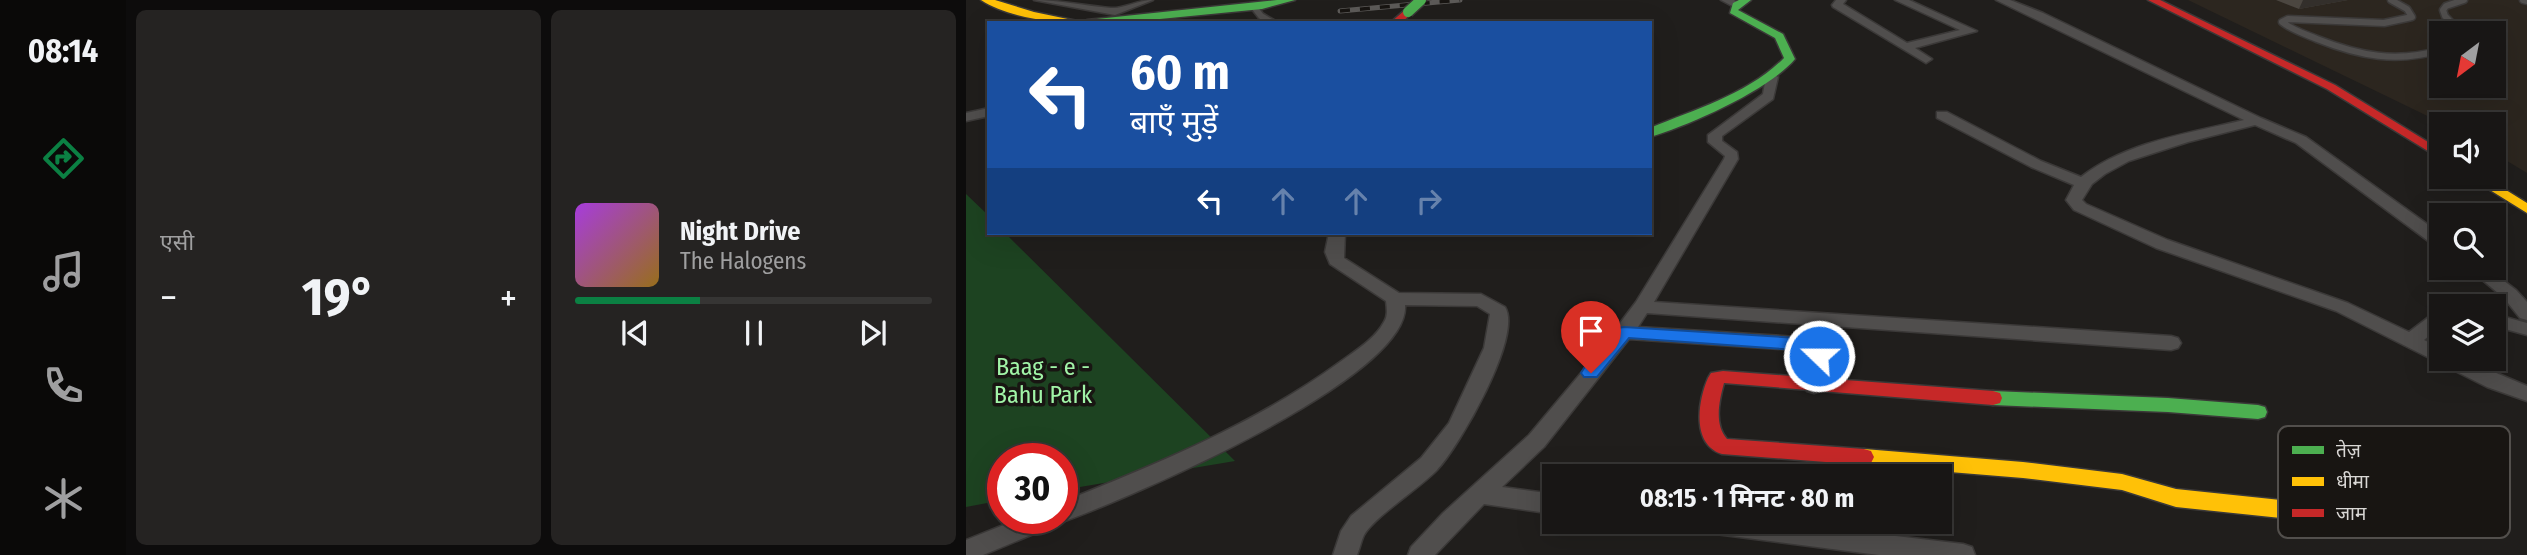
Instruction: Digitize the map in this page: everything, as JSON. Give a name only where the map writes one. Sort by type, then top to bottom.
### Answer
[{"type":"main road","points":[[986,0],[1042,20]]},
{"type":"main road","points":[[1105,21],[1254,7],[1290,0]]},
{"type":"main road","points":[[1397,21],[1421,0]]},
{"type":"main road","points":[[2153,0],[2331,87],[2429,148]]},
{"type":"main road","points":[[2170,0],[2338,82],[2429,137]]},
{"type":"main road","points":[[1652,132],[1772,76],[1788,65],[1790,59],[1785,46],[1771,30],[1733,11],[1736,2]]},
{"type":"main road","points":[[2506,183],[2527,195]]},
{"type":"main road","points":[[2495,189],[2527,209]]},
{"type":"main road","points":[[2258,412],[2168,405],[1941,396],[1717,378],[1712,386],[1711,433],[1714,441],[1722,446],[2036,472],[2122,482],[2176,498],[2278,508]]},
{"type":"street","points":[[1039,0],[1115,12],[1148,0]]},
{"type":"street","points":[[1841,0],[1837,5],[1926,59]]},
{"type":"street","points":[[1900,0],[1971,31],[1908,46]]},
{"type":"street","points":[[2001,0],[2039,15],[2256,121],[2301,140],[2429,233]]},
{"type":"street","points":[[1420,555],[1443,527],[1537,441],[1624,332],[1642,307],[1688,232],[1710,189],[1731,159],[1731,155],[1714,138],[1715,135],[1769,96],[1772,76]]},
{"type":"street","points":[[966,117],[987,112]]},
{"type":"street","points":[[1942,116],[2036,164],[2084,184]]},
{"type":"street","points":[[2256,121],[2128,155],[2106,166],[2084,184],[2074,196],[2077,204],[2109,222],[2162,244],[2342,307],[2429,349]]},
{"type":"street","points":[[1337,235],[1333,257],[1338,264],[1383,289],[1395,299],[1480,300],[1499,311],[1500,320],[1489,360],[1458,427],[1429,464],[1359,523],[1353,531],[1345,555]]},
{"type":"street","points":[[2492,280],[2510,294],[2527,314]]},
{"type":"street","points":[[1078,505],[1181,463],[1263,424],[1371,348],[1387,331],[1396,316],[1395,299]]},
{"type":"street","points":[[1642,307],[2171,343]]},
{"type":"street","points":[[2506,324],[2527,330]]},
{"type":"street","points":[[2412,340],[2429,327]]},
{"type":"street","points":[[1624,332],[1798,344],[1811,348],[1819,356],[1814,386]]},
{"type":"street","points":[[2472,371],[2527,394]]},
{"type":"street","points":[[1480,494],[1542,502]]},
{"type":"street","points":[[966,551],[1008,534]]},
{"type":"street","points":[[1796,534],[1963,555]]},
{"type":"lane","points":[[2391,0],[2407,9],[2412,17],[2384,23],[2314,20],[2283,22],[2331,45],[2365,56],[2403,60],[2429,53]]},
{"type":"lane","points":[[2451,21],[2443,11],[2446,6],[2464,0]]},
{"type":"lane","points":[[1254,7],[1270,21]]},
{"type":"shaded area","points":[[2188,0],[2527,0],[2527,173],[2506,160],[2506,112],[2429,112],[2429,117]]},
{"type":"green space","name":"Baag - e - Bahu Park","points":[[966,194],[987,214],[987,235],[1007,235],[1235,461],[1078,487],[1078,443],[987,443],[987,503],[966,507]]},
{"type":"railway","points":[[1340,11],[1460,0]]},
{"type":"traffic: fast","points":[[1108,21],[1262,6],[1290,0]]},
{"type":"traffic: fast","points":[[1408,12],[1421,0]]},
{"type":"traffic: fast","points":[[1652,132],[1745,92],[1763,82],[1790,59],[1779,36],[1733,11],[1736,5],[1746,0]]},
{"type":"traffic: fast","points":[[1993,398],[2168,405],[2258,412]]},
{"type":"traffic: slow","points":[[986,0],[1032,15],[1070,21]]},
{"type":"traffic: slow","points":[[2495,189],[2527,209]]},
{"type":"traffic: slow","points":[[1864,457],[2023,470],[2122,482],[2176,498],[2278,509]]},
{"type":"traffic: jam","points":[[2153,0],[2331,87],[2429,148]]},
{"type":"traffic: jam","points":[[1397,21],[1408,12]]},
{"type":"traffic: jam","points":[[1864,457],[1722,446],[1711,434],[1710,427],[1711,398],[1717,378],[1993,398]]},
{"type":"route","points":[[1591,373],[1624,332],[1798,344],[1811,348],[1819,356]]}]
